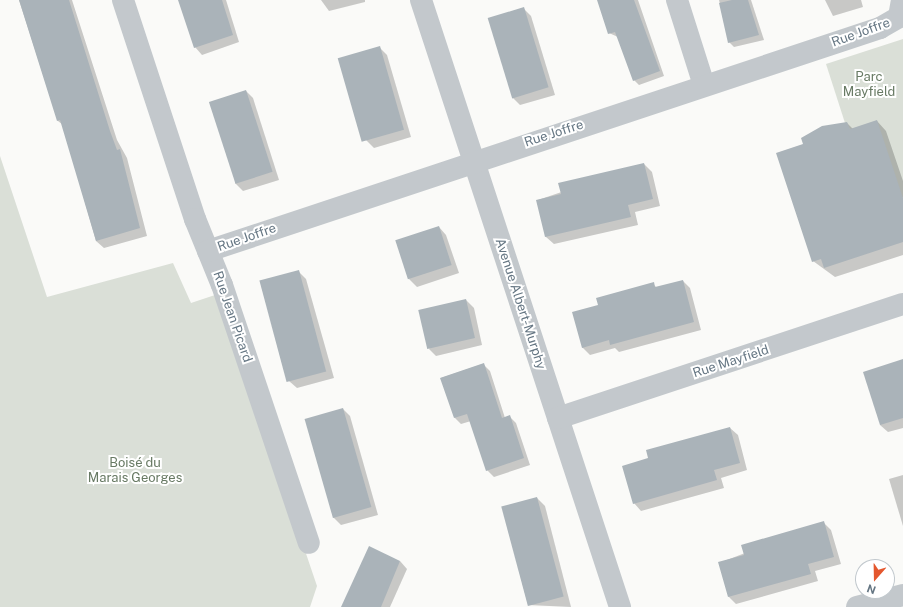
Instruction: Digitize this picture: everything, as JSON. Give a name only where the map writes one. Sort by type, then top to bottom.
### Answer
[{"type":"street","name":"Rue Jean Picard","points":[[123,0],[309,543]]},
{"type":"street","name":"Avenue Albert-Murphy","points":[[421,0],[620,607]]},
{"type":"street","points":[[677,0],[704,85]]},
{"type":"street","name":"Rue Joffre","points":[[208,251],[473,161],[880,28],[900,9]]},
{"type":"street","name":"Rue Mayfield","points":[[558,418],[903,304]]},
{"type":"street","points":[[857,607],[903,595]]},
{"type":"green space","name":"Parc Mayfield","points":[[903,39],[903,198],[845,123],[826,64]]},
{"type":"green space","name":"Boisé du Marais Georges","points":[[0,156],[47,297],[173,263],[191,303],[218,294],[317,586],[310,607],[0,607]]},
{"type":"building","points":[[19,0],[69,0],[110,131],[117,150],[120,149],[140,228],[96,241],[60,120],[57,121]]},
{"type":"building","points":[[178,0],[222,0],[233,35],[194,48]]},
{"type":"building","points":[[597,0],[634,0],[660,71],[633,81],[615,32],[608,34]]},
{"type":"building","points":[[732,0],[748,0],[759,35],[728,43],[719,3]]},
{"type":"building","points":[[524,7],[549,87],[512,98],[488,18]]},
{"type":"building","points":[[380,46],[404,130],[362,142],[338,58]]},
{"type":"building","points":[[246,90],[273,172],[235,184],[209,102]]},
{"type":"building","points":[[877,120],[903,198],[903,242],[824,268],[821,259],[812,262],[776,153],[803,144],[801,138],[822,126],[847,122],[850,129]]},
{"type":"building","points":[[644,163],[653,199],[628,205],[631,217],[545,237],[536,200],[561,194],[558,183]]},
{"type":"building","points":[[439,226],[452,265],[408,279],[395,240]]},
{"type":"building","points":[[299,270],[326,371],[287,382],[259,281]]},
{"type":"building","points":[[683,280],[694,322],[610,345],[609,340],[582,348],[572,312],[598,305],[596,298],[654,282],[655,287]]},
{"type":"building","points":[[466,299],[475,338],[427,349],[418,310]]},
{"type":"building","points":[[903,359],[903,418],[880,425],[863,372]]},
{"type":"building","points":[[484,363],[502,418],[510,415],[524,458],[486,471],[467,414],[454,418],[440,378]]},
{"type":"building","points":[[343,408],[371,507],[333,518],[305,419]]},
{"type":"building","points":[[730,427],[740,463],[714,470],[717,480],[633,504],[622,466],[648,458],[646,450]]},
{"type":"building","points":[[537,497],[564,596],[528,606],[501,507]]},
{"type":"building","points":[[824,521],[834,557],[808,564],[811,574],[728,597],[718,562],[744,555],[741,545]]},
{"type":"building","points":[[369,546],[400,561],[381,607],[341,607]]}]
